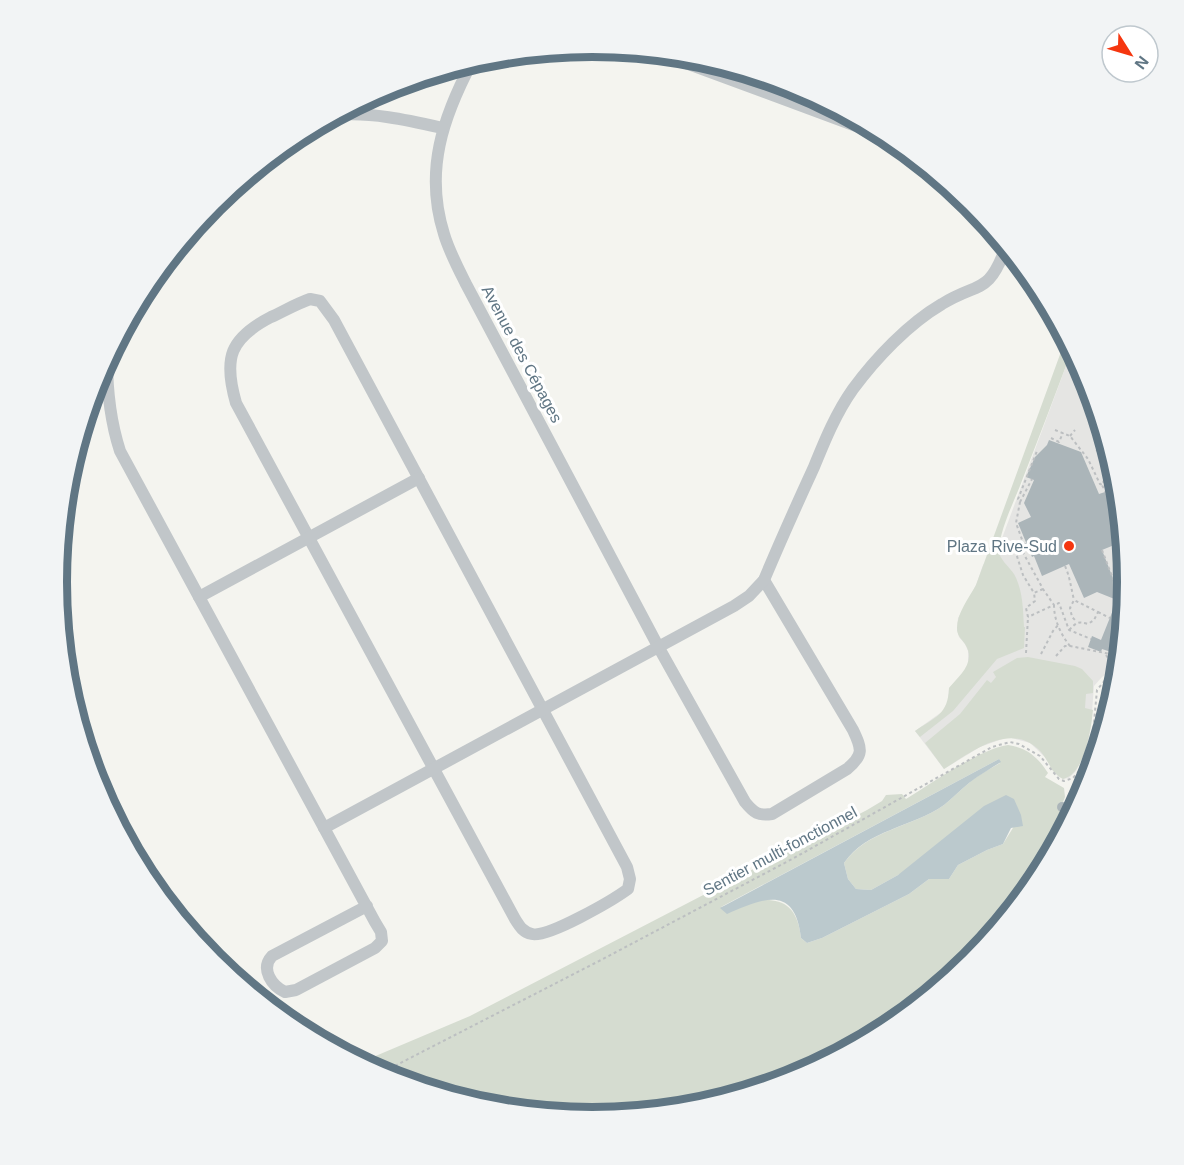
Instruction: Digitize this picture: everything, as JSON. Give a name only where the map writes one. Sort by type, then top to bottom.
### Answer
[{"type":"street","points":[[700,68],[845,122]]},
{"type":"street","name":"Avenue des Cépages","points":[[466,72],[457,90],[443,128],[435,167],[438,210],[445,236],[466,284],[659,648],[746,802],[754,813],[762,816],[772,814],[847,769],[856,762],[860,754],[859,743],[764,580]]},
{"type":"street","points":[[356,113],[443,128]]},
{"type":"street","points":[[324,828],[659,648],[749,596],[764,580],[836,415],[853,389],[882,354],[910,327],[942,303],[983,286],[990,280],[1003,255]]},
{"type":"street","points":[[310,299],[320,301],[334,321],[419,478],[627,867],[630,879],[628,889],[540,935],[522,930],[236,402],[230,361],[242,334],[258,323],[299,303],[310,299]]},
{"type":"street","points":[[107,381],[110,416],[120,451],[367,906],[382,936],[379,945],[290,992],[275,987],[267,971],[269,960],[272,957],[367,906]]},
{"type":"street","points":[[199,597],[419,478]]},
{"type":"path","points":[[1055,430],[1070,436],[1088,459],[1092,474],[1098,483],[1108,487]]},
{"type":"path","points":[[1070,436],[1074,430]]},
{"type":"path","points":[[1052,438],[1059,442],[1063,433]]},
{"type":"path","points":[[1096,450],[1101,453]]},
{"type":"path","points":[[1020,502],[1018,499],[1037,451]]},
{"type":"path","points":[[1088,459],[1094,457]]},
{"type":"path","points":[[1106,476],[1102,485],[1112,506]]},
{"type":"path","points":[[1026,654],[1028,617],[1026,608],[1035,601],[1034,593],[1019,567],[1015,550],[1025,545],[1016,523],[1020,502],[1032,479]]},
{"type":"path","points":[[1020,547],[1054,605],[1060,632],[1070,646]]},
{"type":"path","points":[[1102,550],[1113,579],[1118,581]]},
{"type":"path","points":[[1019,567],[1028,563]]},
{"type":"path","points":[[1065,566],[1072,575],[1069,583],[1074,600],[1070,608],[1072,617],[1077,622],[1088,624],[1098,612]]},
{"type":"path","points":[[1034,593],[1043,589]]},
{"type":"path","points":[[1074,600],[1110,618]]},
{"type":"path","points":[[1028,617],[1059,603],[1069,630],[1091,639]]},
{"type":"path","points":[[1069,630],[1077,622]]},
{"type":"path","points":[[1041,654],[1059,624]]},
{"type":"path","points":[[1056,656],[1065,646],[1105,654],[1113,652]]},
{"type":"path","points":[[1105,654],[1111,663]]},
{"type":"path","name":"Sentier multi-fonctionnel","points":[[391,1068],[794,858],[992,747],[1010,742],[1019,744],[1040,756],[1059,779],[1064,781],[1073,778],[1080,770],[1093,733],[1097,690],[1108,677]]},
{"type":"shaded area","points":[[1062,348],[1068,361],[1006,521],[999,547],[1000,555],[1014,574],[1021,593],[1025,627],[1024,648],[997,659],[953,711],[920,737],[915,731],[943,710],[949,688],[962,674],[968,663],[968,651],[957,631],[959,617],[976,585]]},
{"type":"shaded area","points":[[1068,361],[1090,414],[1100,446],[1113,514],[1118,582],[1109,672],[1094,686],[1087,745],[1076,771],[1069,778],[1063,779],[1058,776],[1052,770],[1048,760],[1030,743],[1008,737],[980,747],[944,769],[915,731],[943,711],[948,704],[949,688],[965,672],[968,664],[968,651],[959,637],[958,618],[976,585],[983,565],[998,549]]},
{"type":"shaded area","points":[[1028,657],[1075,666],[1082,669],[1093,681],[1093,693],[1086,694],[1085,708],[1093,710],[1091,728],[1086,750],[1077,769],[1063,779],[1052,770],[1041,752],[1029,743],[1017,739],[1005,739],[979,748],[944,769],[925,743],[960,714],[987,680],[991,683],[996,677],[993,672],[1017,658]]},
{"type":"shaded area","points":[[1008,745],[1026,751],[1036,758],[1048,773],[1045,777],[1064,788],[1065,797],[1057,807],[1062,813],[1064,812],[1063,815],[1029,874],[1009,902],[964,954],[938,978],[884,1019],[824,1054],[761,1080],[695,1098],[661,1104],[592,1108],[523,1104],[489,1098],[423,1080],[370,1058],[470,1016],[867,810],[882,801],[886,795],[902,794],[906,799],[983,753]],"holes":[[[999,759],[1000,763],[976,777],[944,805],[865,843],[844,863],[848,879],[856,889],[871,890],[1021,815],[1003,844],[958,865],[949,879],[929,879],[909,894],[822,938],[807,943],[801,938],[798,921],[792,910],[783,903],[761,900],[721,907]]]},
{"type":"shaded area","points":[[999,759],[1001,762],[973,780],[944,805],[877,836],[853,852],[844,863],[848,879],[856,889],[871,890],[898,875],[984,806],[1006,795],[1014,799],[1023,826],[1011,828],[1003,844],[958,865],[949,879],[929,879],[909,894],[822,938],[807,943],[801,938],[798,921],[792,909],[784,902],[764,900],[727,914],[720,908]]},
{"type":"building","name":"Plaza Rive-Sud","points":[[1049,440],[1081,452],[1099,494],[1105,492],[1112,508],[1116,544],[1102,550],[1114,581],[1118,583],[1117,600],[1097,592],[1084,598],[1069,564],[1042,576],[1034,556],[1032,557],[1018,523],[1031,517],[1024,503],[1034,480],[1026,477],[1035,457]]},
{"type":"building","name":"Plaza Rive-Sud","points":[[1117,600],[1111,652],[1102,649],[1101,652],[1088,647],[1092,636],[1101,640]]},
{"type":"building","points":[[1062,802],[1067,807],[1062,812],[1057,807]]},
{"type":"place","name":"Plaza Rive-Sud","points":[[1069,546]]}]
